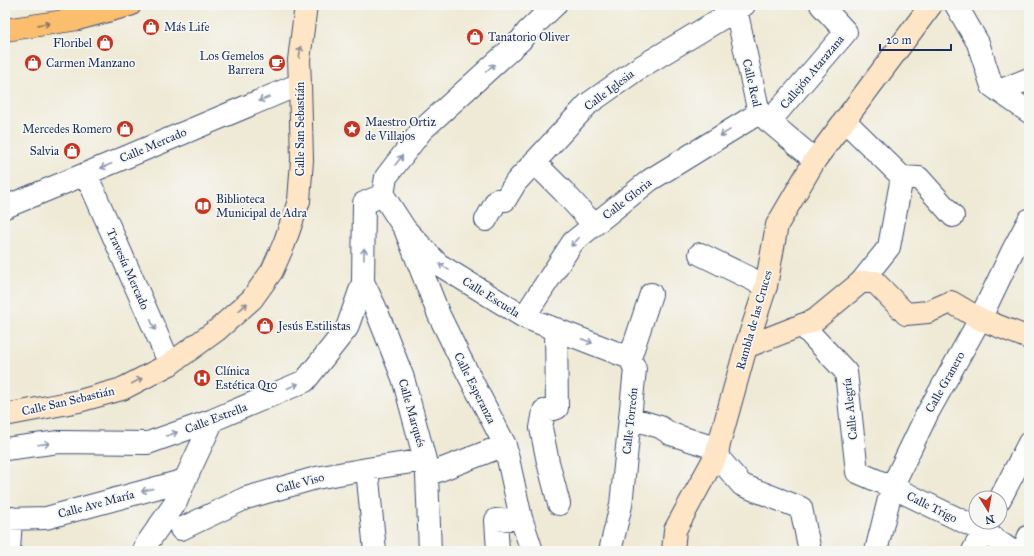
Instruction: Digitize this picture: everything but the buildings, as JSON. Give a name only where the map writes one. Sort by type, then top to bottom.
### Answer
[{"type":"highway","points":[[5,30],[78,19],[130,5]]},
{"type":"street","name":"Calle San Sebastián","points":[[5,415],[79,401],[122,388],[170,364],[217,330],[252,299],[272,271],[284,244],[299,201],[302,160],[299,60],[306,5]]},
{"type":"street","points":[[383,195],[386,177],[422,130],[521,40],[527,32],[555,5]]},
{"type":"street","name":"Callejón Atarazana","points":[[764,117],[846,32],[821,5]]},
{"type":"street","name":"Rambla de las Cruces","points":[[673,551],[675,530],[717,452],[746,347],[766,286],[776,225],[815,160],[931,5]]},
{"type":"street","points":[[956,5],[978,43],[992,86],[1029,112]]},
{"type":"street","name":"Calle Real","points":[[738,7],[764,117],[815,160]]},
{"type":"street","name":"Calle Iglesia","points":[[486,220],[497,200],[505,200],[516,182],[588,104],[640,68],[738,7]]},
{"type":"street","points":[[999,91],[1029,79]]},
{"type":"street","name":"Calle Mercado","points":[[5,207],[300,84]]},
{"type":"street","name":"Calle Gloria","points":[[524,317],[573,242],[650,180],[764,117]]},
{"type":"street","points":[[845,121],[902,177],[919,178],[953,216]]},
{"type":"street","points":[[534,162],[594,225]]},
{"type":"street","name":"Travesía Mercado","points":[[86,174],[170,364]]},
{"type":"street","points":[[746,347],[815,320],[861,282],[890,247],[902,177]]},
{"type":"street","name":"Calle Escuela","points":[[383,195],[405,229],[438,264],[524,317],[630,358]]},
{"type":"street","name":"Calle Estrella","points":[[5,449],[59,442],[148,443],[213,420],[305,381],[347,328],[363,282],[364,203],[383,195]]},
{"type":"street","name":"Calle Granero","points":[[876,551],[892,487],[927,414],[980,319],[1029,220]]},
{"type":"street","name":"Calle Esperanza","points":[[405,229],[439,315],[505,445],[521,518],[532,551]]},
{"type":"street","points":[[700,254],[766,286]]},
{"type":"street","name":"Calle Marqués","points":[[363,282],[375,307],[403,378],[426,467],[430,551]]},
{"type":"street","points":[[861,282],[875,282],[906,314],[928,312],[951,302],[980,319],[1029,338]]},
{"type":"street","points":[[630,358],[651,294]]},
{"type":"street","name":"Calle Alegría","points":[[802,324],[846,372],[857,472],[892,487]]},
{"type":"street","points":[[556,329],[557,408],[544,411],[541,428],[559,504]]},
{"type":"street","name":"Calle Torreón","points":[[610,551],[621,505],[635,369],[630,358]]},
{"type":"street","points":[[630,418],[660,427],[671,434],[717,452],[742,485],[801,508],[810,551]]},
{"type":"street","points":[[144,551],[146,545],[176,502],[213,420]]},
{"type":"street","points":[[1005,490],[1029,443]]},
{"type":"street","name":"Calle Viso","points":[[181,529],[246,498],[316,478],[367,469],[426,467],[505,445]]},
{"type":"street","points":[[367,469],[375,551]]},
{"type":"street","name":"Calle Ave María","points":[[8,519],[46,518],[185,480]]},
{"type":"street","name":"Calle Trigo","points":[[892,487],[968,520]]},
{"type":"street","points":[[498,551],[496,520],[521,518]]},
{"type":"street","points":[[8,519],[9,551]]},
{"type":"street","points":[[973,551],[984,530]]},
{"type":"street","name":"Calle Trigo","points":[[988,530],[1012,551]]},
{"type":"street","points":[[1022,551],[1029,536]]},
{"type":"place","name":"Más Life","points":[[151,27]]},
{"type":"place","name":"Tanatorio Oliver","points":[[475,37]]},
{"type":"place","name":"Floribel","points":[[105,43]]},
{"type":"place","name":"Carmen Manzano","points":[[33,63]]},
{"type":"place","name":"Los Gemelos Barrera","points":[[277,63]]},
{"type":"place","name":"Mercedes Romero","points":[[125,129]]},
{"type":"place","name":"Maestro Ortiz de Villajos","points":[[352,129]]},
{"type":"place","name":"Salvia","points":[[72,151]]},
{"type":"place","name":"Biblioteca Municipal de Adra","points":[[203,206]]},
{"type":"place","name":"Jesús Estilistas","points":[[265,326]]},
{"type":"place","name":"Clínica Estética Q10","points":[[202,378]]}]
